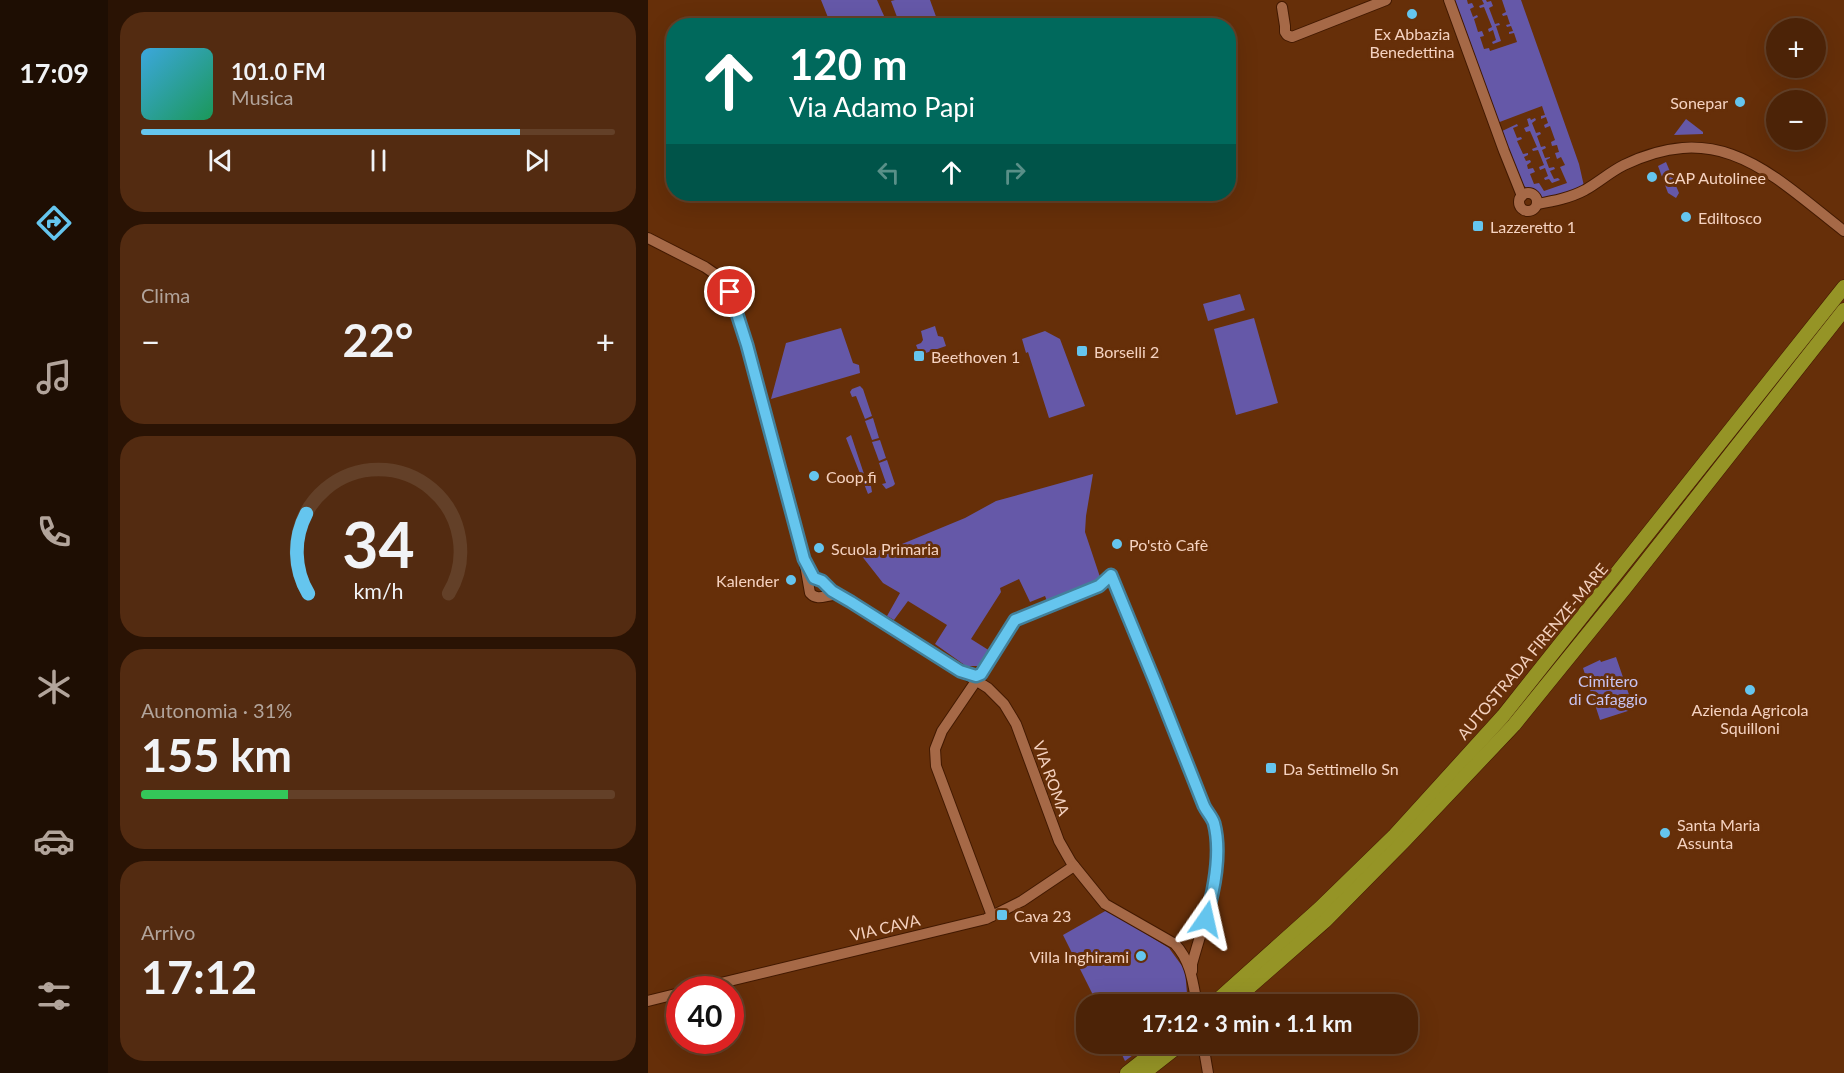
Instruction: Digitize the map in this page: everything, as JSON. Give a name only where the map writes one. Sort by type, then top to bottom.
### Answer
[{"type":"highway","name":"AUTOSTRADA FIRENZE-MARE","points":[[1224,994],[1319,909],[1395,835],[1503,716],[1844,287]]},
{"type":"highway","name":"AUTOSTRADA FIRENZE-MARE","points":[[1242,994],[1325,921],[1514,725],[1844,310]]},
{"type":"highway","points":[[1126,1073],[1151,1054]]},
{"type":"highway","points":[[1144,1073],[1168,1054]]},
{"type":"street","points":[[1281,3],[1293,28],[1312,29],[1386,0]]},
{"type":"street","points":[[1450,1],[1504,152],[1522,193],[1520,204],[1524,210],[1532,210],[1537,202]]},
{"type":"street","points":[[1537,202],[1565,198],[1585,190],[1616,170],[1650,154],[1686,147],[1706,148],[1741,157],[1758,165],[1844,231]]},
{"type":"street","points":[[1522,193],[1534,195],[1537,202]]},
{"type":"street","name":"VIA ROMA","points":[[648,238],[705,267],[724,282],[730,292],[747,345],[804,559],[819,587],[851,602],[962,672],[978,677],[1004,704],[1016,723],[1059,841],[1074,866],[1105,904],[1175,944]]},
{"type":"street","points":[[992,916],[936,766],[935,749],[942,731],[1015,620],[1099,586],[1111,575],[1204,806],[1214,823],[1217,854],[1210,904],[1192,964],[1195,994]]},
{"type":"street","name":"VIA CAVA","points":[[744,977],[986,919],[1022,902],[1074,866]]},
{"type":"street","points":[[1175,944],[1190,946],[1201,938]]},
{"type":"street","points":[[1175,944],[1184,956],[1192,975]]},
{"type":"street","points":[[648,1001],[666,996]]},
{"type":"street","points":[[1205,1054],[1208,1073]]},
{"type":"green space","points":[[821,0],[877,0],[885,18],[828,18]]},
{"type":"green space","points":[[930,0],[937,18],[897,18],[891,1]]},
{"type":"green space","points":[[1454,0],[1467,0],[1468,4],[1472,3],[1474,7],[1470,9],[1473,17],[1477,15],[1478,17],[1474,19],[1478,32],[1482,31],[1484,36],[1480,37],[1484,49],[1489,48],[1490,51],[1517,42],[1514,33],[1509,34],[1513,31],[1511,26],[1506,25],[1510,24],[1507,15],[1502,14],[1506,12],[1502,0],[1521,0],[1579,164],[1584,186],[1553,198],[1539,197],[1524,186],[1522,187],[1500,132],[1517,124],[1518,126],[1513,128],[1517,138],[1522,139],[1517,141],[1523,154],[1528,153],[1524,157],[1526,161],[1531,162],[1527,165],[1528,169],[1533,168],[1535,172],[1530,174],[1534,184],[1539,183],[1544,191],[1567,183],[1560,167],[1565,165],[1561,157],[1557,159],[1555,153],[1559,152],[1557,145],[1552,146],[1551,142],[1555,140],[1550,126],[1545,128],[1544,125],[1548,123],[1546,117],[1541,119],[1541,116],[1545,115],[1542,106],[1497,123]]},
{"type":"green space","points":[[1482,0],[1491,1],[1493,6],[1489,8],[1495,24],[1500,25],[1496,26],[1501,41],[1493,44],[1492,42],[1496,40],[1493,30],[1489,32],[1488,29],[1492,27],[1484,7],[1479,6],[1484,4]]},
{"type":"green space","points":[[1527,119],[1536,120],[1532,123],[1536,133],[1541,134],[1537,136],[1541,147],[1546,148],[1542,150],[1545,158],[1550,157],[1546,160],[1549,168],[1554,167],[1555,169],[1550,171],[1554,179],[1560,180],[1552,183],[1549,179],[1545,180],[1544,178],[1548,176],[1545,168],[1540,170],[1539,167],[1544,165],[1538,150],[1533,151],[1532,149],[1537,147],[1530,131],[1526,132],[1524,128],[1529,126]]},
{"type":"green space","points":[[1686,119],[1703,132],[1703,134],[1674,135]]},
{"type":"green space","points":[[1666,162],[1679,193],[1676,198],[1668,193],[1658,166]]},
{"type":"green space","points":[[1240,294],[1245,310],[1208,321],[1203,304]]},
{"type":"green space","points":[[1254,318],[1278,403],[1236,415],[1214,329]]},
{"type":"green space","points":[[935,326],[938,336],[943,337],[946,346],[920,355],[916,345],[923,340],[921,331]]},
{"type":"green space","points":[[841,328],[853,363],[859,365],[860,373],[771,399],[786,343]]},
{"type":"green space","points":[[1045,331],[1060,339],[1085,406],[1049,418],[1022,339]]},
{"type":"green space","points":[[860,386],[872,416],[865,419],[856,396],[852,397],[850,392]]},
{"type":"green space","points":[[873,418],[879,438],[872,440],[865,421]]},
{"type":"green space","points":[[851,435],[868,486],[871,486],[872,492],[868,494],[846,438]]},
{"type":"green space","points":[[880,440],[886,458],[879,461],[872,442]]},
{"type":"green space","points":[[887,460],[895,484],[886,489],[882,484],[886,483],[879,463]]},
{"type":"green space","points":[[1093,474],[1085,532],[1100,577],[1096,582],[1047,601],[1045,596],[1030,602],[1019,579],[1000,588],[1001,592],[971,639],[990,651],[980,666],[966,666],[935,644],[947,625],[908,601],[894,620],[887,616],[900,593],[883,583],[861,555],[902,544],[965,518],[996,501]]},
{"type":"green space","name":"Cimitero di Cafaggio","points":[[1616,657],[1634,709],[1600,720],[1583,668],[1600,660],[1601,662]]},
{"type":"green space","points":[[1107,910],[1169,948],[1185,970],[1187,994],[1092,994],[1063,935]]},
{"type":"green space","points":[[1122,1054],[1134,1054],[1125,1061]]},
{"type":"place","name":"Ex Abbazia Benedettina","points":[[1412,14]]},
{"type":"place","name":"Sonepar","points":[[1740,102]]},
{"type":"place","name":"CAP Autolinee","points":[[1652,177]]},
{"type":"place","name":"Ediltosco","points":[[1686,217]]},
{"type":"place","name":"Lazzeretto 1","points":[[1478,226]]},
{"type":"place","name":"Borselli 2","points":[[1082,351]]},
{"type":"place","name":"Beethoven 1","points":[[919,356]]},
{"type":"place","name":"Coop.fi","points":[[814,476]]},
{"type":"place","name":"Po'stò Cafè","points":[[1117,544]]},
{"type":"place","name":"Scuola Primaria","points":[[819,548]]},
{"type":"place","name":"Kalender","points":[[791,580]]},
{"type":"place","name":"Azienda Agricola Squilloni","points":[[1750,690]]},
{"type":"place","name":"Da Settimello Sn","points":[[1271,768]]},
{"type":"place","name":"Santa Maria Assunta","points":[[1665,833]]},
{"type":"place","name":"Cava 23","points":[[1002,915]]},
{"type":"place","name":"Villa Inghirami","points":[[1141,956]]},
{"type":"route","points":[[730,292],[747,345],[804,559],[814,578],[960,671],[976,676],[981,674],[1015,620],[1099,586],[1111,575],[1204,806],[1214,823],[1217,854],[1206,919]]}]
